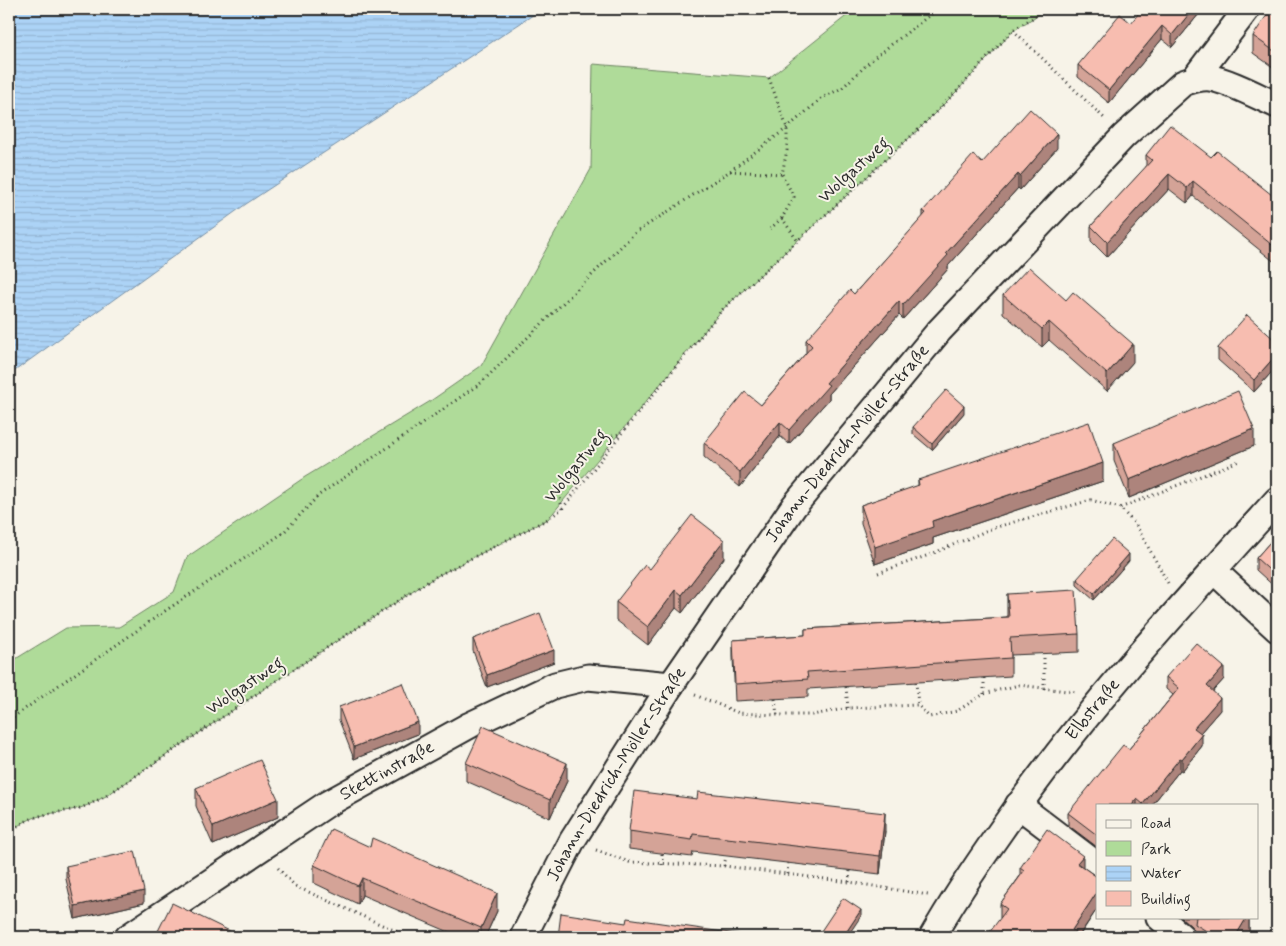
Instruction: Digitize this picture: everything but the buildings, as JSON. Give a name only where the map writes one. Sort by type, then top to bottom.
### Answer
[{"type":"street","points":[[1194,79],[1247,9]]},
{"type":"street","points":[[1194,79],[1211,78],[1277,105]]},
{"type":"street","name":"Johann-Diedrich-Möller-Straße","points":[[522,937],[572,841],[671,685],[800,498],[939,331],[1124,136],[1183,83],[1194,79]]},
{"type":"street","name":"Elbstraße","points":[[932,937],[953,900],[1018,805],[1104,694],[1180,606],[1277,500]]},
{"type":"street","points":[[1213,570],[1277,629]]},
{"type":"street","name":"Stettinstraße","points":[[128,937],[327,804],[470,725],[555,685],[588,677],[671,685]]},
{"type":"street","points":[[1018,805],[1096,864]]},
{"type":"street","points":[[1160,918],[1182,937]]},
{"type":"path","points":[[9,720],[165,610],[283,533],[319,495],[481,383],[635,234],[730,171],[787,128],[822,98],[842,88],[875,57],[938,9]]},
{"type":"path","name":"Wolgastweg","points":[[9,832],[38,815],[78,808],[106,796],[435,577],[548,520],[562,509],[722,310],[919,129],[1013,30],[1047,9]]},
{"type":"path","points":[[1013,30],[1124,136]]},
{"type":"path","points":[[769,78],[787,128],[787,150],[782,174],[794,197],[782,218],[770,229]]},
{"type":"path","points":[[730,171],[782,174]]},
{"type":"path","points":[[782,218],[797,240]]},
{"type":"path","points":[[562,509],[560,497],[566,480],[588,453],[604,439],[621,434]]},
{"type":"path","points":[[1120,508],[1239,461]]},
{"type":"path","points":[[878,573],[993,528],[1091,500],[1120,508],[1136,525],[1180,606]]},
{"type":"path","points":[[1044,653],[1044,689]]},
{"type":"path","points":[[984,678],[984,694]]},
{"type":"path","points":[[916,682],[918,705],[929,717],[956,711],[984,694],[1019,685],[1104,694]]},
{"type":"path","points":[[671,685],[739,713],[814,715],[848,708],[918,705]]},
{"type":"path","points":[[846,687],[848,708]]},
{"type":"path","points":[[775,699],[777,715]]},
{"type":"path","points":[[572,841],[629,862],[662,865],[724,866],[848,882],[953,900]]},
{"type":"path","points":[[263,847],[295,886],[409,937]]},
{"type":"path","points":[[662,854],[662,865]]},
{"type":"path","points":[[724,866],[726,857]]},
{"type":"path","points":[[787,874],[788,863]]},
{"type":"path","points":[[848,882],[850,871]]},
{"type":"green space","points":[[855,9],[1047,9],[1013,31],[919,129],[722,310],[548,519],[435,577],[267,687],[106,796],[80,808],[34,818],[9,832],[9,663],[66,628],[119,627],[174,592],[187,557],[305,477],[429,402],[481,366],[591,169],[593,64],[769,78]]},
{"type":"water","points":[[9,9],[542,9],[246,204],[9,375]]}]
